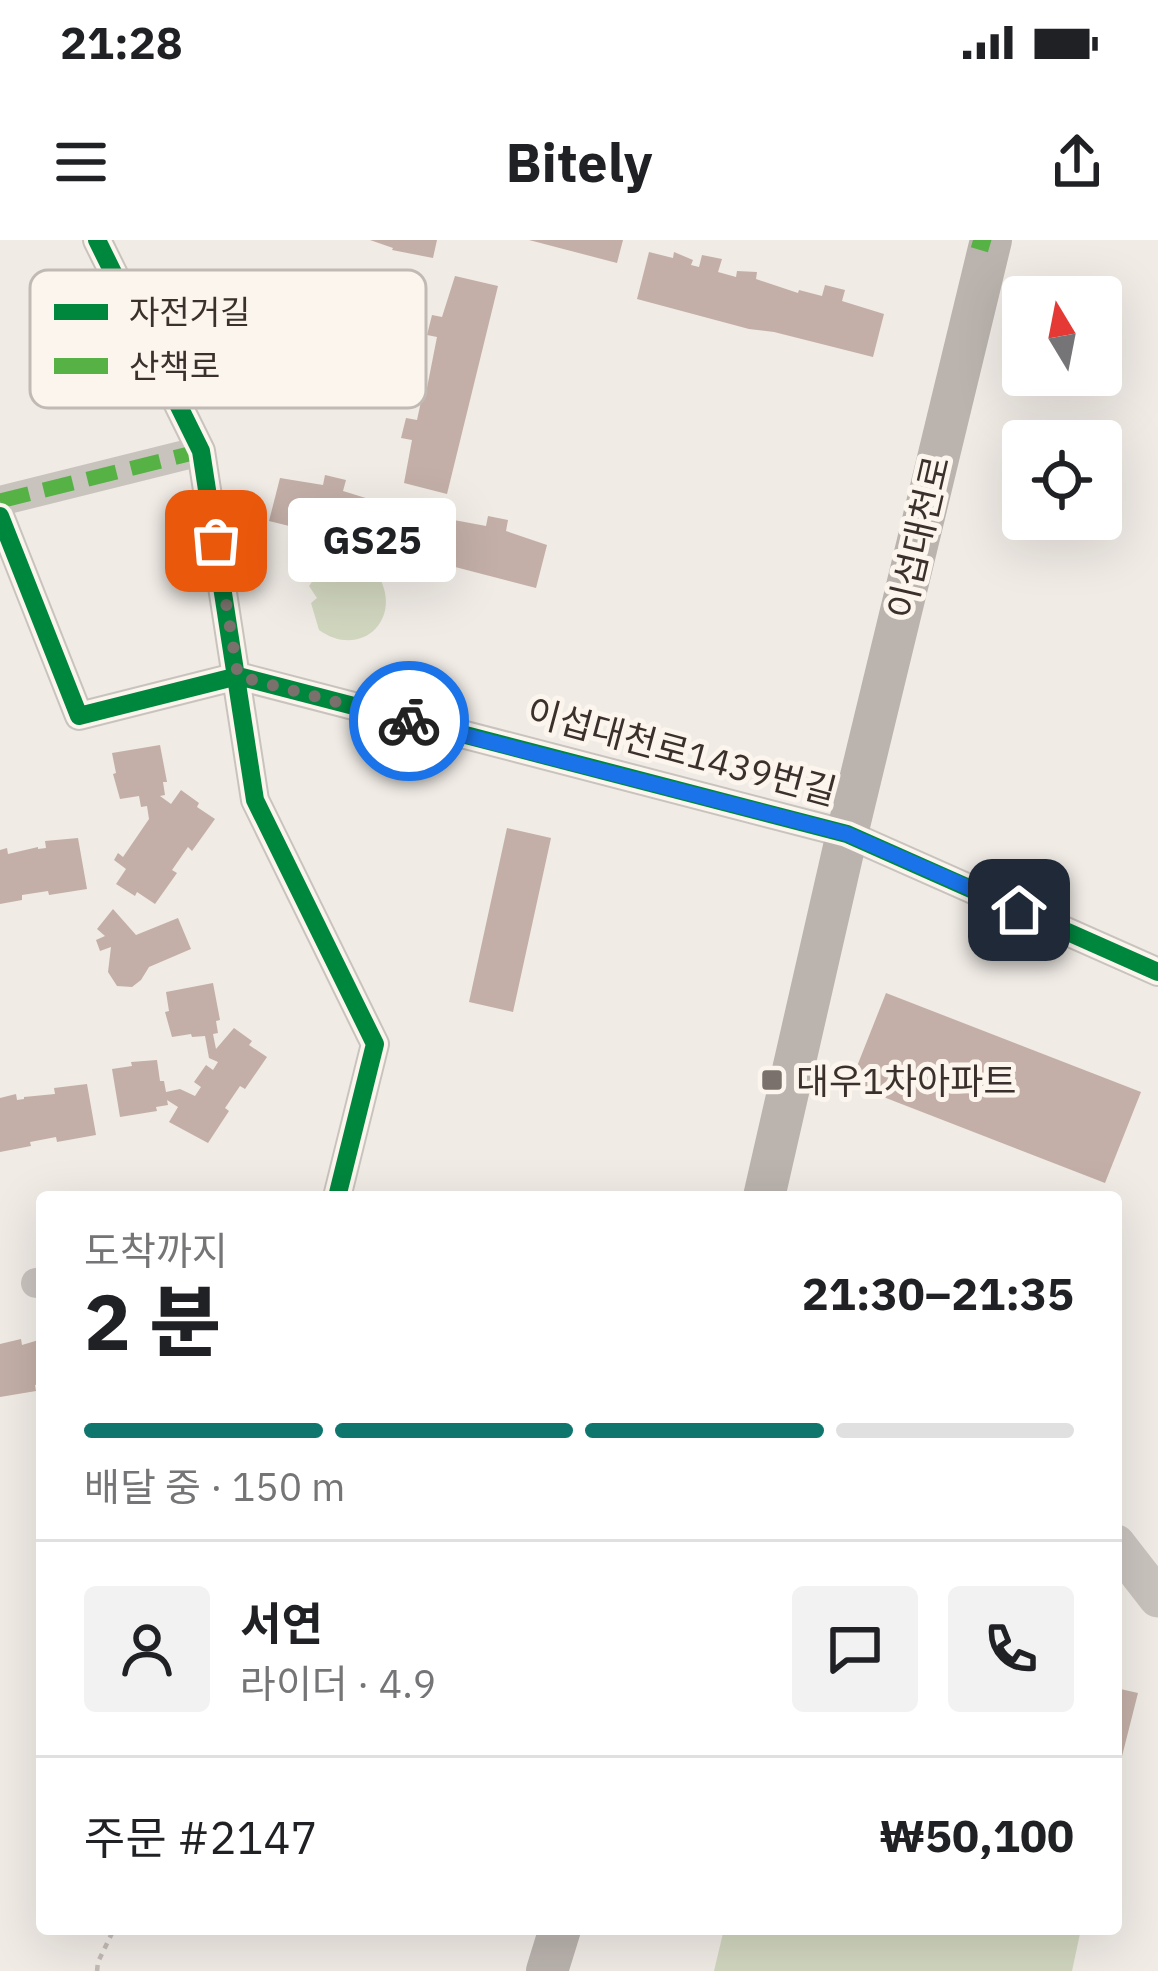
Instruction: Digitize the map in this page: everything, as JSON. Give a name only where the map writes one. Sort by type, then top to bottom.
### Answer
[{"type":"main road","name":"이섭대천로","points":[[765,1191],[991,240]]},
{"type":"main road","points":[[547,1971],[558,1935]]},
{"type":"street","points":[[97,240],[112,270]]},
{"type":"street","points":[[180,408],[201,451],[255,800],[375,1044],[338,1191]]},
{"type":"street","points":[[0,501],[201,451]]},
{"type":"street","name":"이섭대천로1439번길","points":[[0,516],[79,716],[238,676],[847,834]]},
{"type":"street","points":[[847,834],[1158,972]]},
{"type":"street","points":[[1122,1552],[1158,1598]]},
{"type":"path","points":[[97,1971],[112,1935]]},
{"type":"green space","points":[[332,564],[378,575],[385,591],[382,620],[363,637],[335,638],[319,630],[311,603],[317,598],[309,586]]},
{"type":"green space","points":[[723,1935],[1080,1935],[1072,1971],[714,1971]]},
{"type":"building","points":[[370,240],[437,240],[433,258]]},
{"type":"building","points":[[529,240],[623,240],[617,263]]},
{"type":"building","points":[[649,252],[673,258],[674,252],[699,267],[702,255],[722,259],[718,272],[736,277],[737,271],[757,272],[756,279],[798,293],[822,296],[825,285],[845,290],[842,301],[884,314],[873,357],[637,299]]},
{"type":"building","points":[[455,276],[498,286],[447,494],[404,483],[412,440],[401,438],[406,418],[417,420],[420,408],[426,408],[437,337],[427,335],[432,315],[442,317]]},
{"type":"building","points":[[325,475],[346,480],[343,491],[385,504],[374,547],[269,521],[280,478],[323,485]]},
{"type":"building","points":[[488,516],[508,520],[506,531],[547,545],[536,588],[432,561],[443,518],[486,526]]},
{"type":"building","points":[[160,745],[167,782],[163,782],[165,795],[160,796],[171,804],[181,790],[215,819],[192,851],[188,847],[155,904],[116,884],[126,869],[114,860],[118,853],[123,857],[149,819],[139,796],[120,799],[112,753]]},
{"type":"building","points":[[507,828],[551,838],[513,1012],[469,1002]]},
{"type":"building","points":[[78,838],[87,889],[22,895],[22,900],[0,904],[0,850],[7,848],[8,854],[46,848],[45,841]]},
{"type":"building","points":[[113,909],[136,935],[178,918],[191,949],[149,967],[132,987],[117,986],[108,972],[111,947],[100,951],[96,940],[105,936],[97,929]]},
{"type":"building","points":[[213,983],[220,1020],[216,1021],[218,1033],[213,1034],[216,1049],[234,1028],[267,1057],[245,1089],[240,1086],[208,1143],[169,1122],[178,1107],[167,1100],[168,1105],[156,1107],[157,1111],[120,1117],[112,1069],[132,1066],[131,1062],[157,1060],[166,1092],[180,1089],[195,1096],[201,1087],[194,1082],[206,1065],[213,1070],[218,1062],[209,1058],[205,1036],[172,1037],[165,1012],[169,1011],[166,992]]},
{"type":"building","points":[[886,993],[1141,1092],[1105,1183],[850,1084]]},
{"type":"building","points":[[87,1084],[96,1135],[57,1142],[56,1137],[0,1152],[0,1098],[16,1094],[17,1100],[24,1099],[55,1094],[54,1088]]},
{"type":"building","points":[[36,1341],[36,1391],[0,1397],[0,1344]]},
{"type":"building","points":[[1122,1689],[1138,1693],[1122,1756]]},
{"type":"marked path","points":[[973,240],[990,245]]},
{"type":"marked path","points":[[0,501],[201,451]]},
{"type":"cycle path","points":[[97,240],[112,270]]},
{"type":"cycle path","points":[[180,408],[201,451],[255,800],[375,1044],[338,1191]]},
{"type":"cycle path","points":[[0,516],[79,716],[238,676],[847,834],[1158,972]]},
{"type":"way so far","points":[[216,541],[238,676],[409,721]]},
{"type":"place","name":"GS25","points":[[216,541]]},
{"type":"place","name":"대우1차아파트","points":[[772,1080]]},
{"type":"route","points":[[409,721],[847,834],[1019,910]]}]
